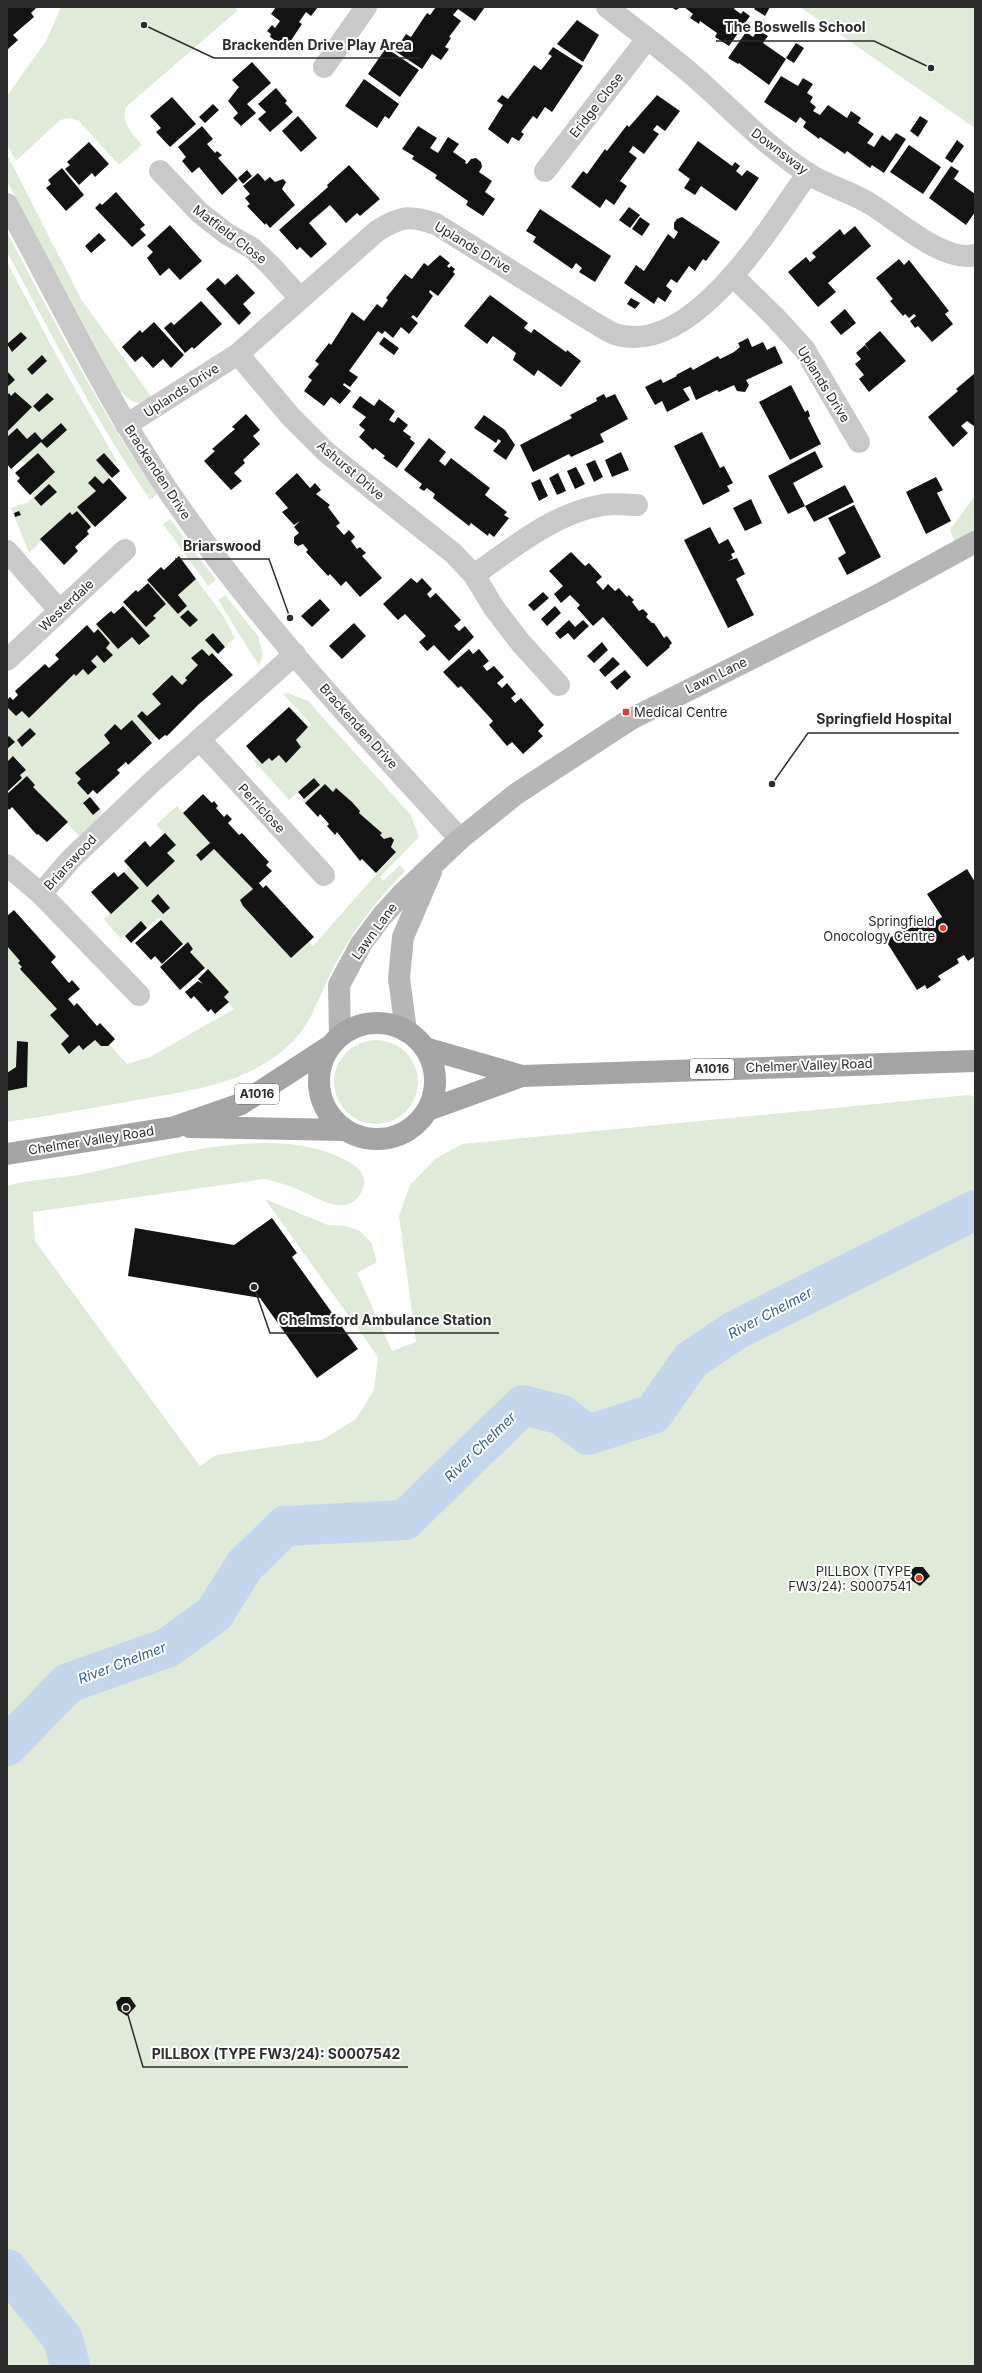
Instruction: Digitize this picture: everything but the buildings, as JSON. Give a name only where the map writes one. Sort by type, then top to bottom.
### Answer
[{"type":"main road","name":"A1016","points":[[372,1023],[396,1026],[406,1031],[425,1048],[432,1060],[435,1075],[435,1090],[428,1110],[408,1130],[388,1139],[367,1139],[344,1130],[330,1117],[319,1092],[321,1063],[335,1041],[359,1025],[372,1023]]},
{"type":"main road","name":"Chelmer Valley Road","points":[[7,1154],[175,1127],[241,1104],[335,1041]]},
{"type":"main road","name":"Chelmer Valley Road","points":[[425,1048],[522,1076]]},
{"type":"main road","name":"Chelmer Valley Road","points":[[428,1110],[522,1076],[975,1061]]},
{"type":"main road","name":"Chelmer Valley Road","points":[[175,1127],[344,1130]]},
{"type":"street","points":[[324,67],[366,7]]},
{"type":"street","name":"Downsway","points":[[606,7],[705,86],[756,135],[808,173],[870,204],[930,243],[951,254],[965,258],[975,255]]},
{"type":"street","name":"Eridge Close","points":[[545,171],[647,39]]},
{"type":"street","name":"Matfield Close","points":[[160,171],[200,213],[227,234],[252,248],[266,260],[300,298]]},
{"type":"street","name":"Uplands Drive","points":[[126,425],[238,354],[377,230],[397,218],[414,217],[436,224],[593,322],[618,335],[651,335],[667,330],[687,317],[734,277],[808,173]]},
{"type":"street","name":"Brackenden Drive","points":[[7,204],[126,425],[178,505],[213,553],[295,654],[460,839]]},
{"type":"street","name":"Uplands Drive","points":[[734,277],[776,318],[805,350],[860,442]]},
{"type":"street","name":"Ashurst Drive","points":[[238,354],[291,417],[326,452],[453,553],[474,575],[498,614],[520,642],[559,685]]},
{"type":"street","points":[[474,575],[548,524],[574,512],[604,504],[637,505]]},
{"type":"street","name":"Lawn Lane","points":[[335,1041],[339,985],[361,944],[382,916],[436,862],[460,839],[516,794],[631,719],[880,594],[975,542]]},
{"type":"street","name":"Westerdale","points":[[7,660],[125,550]]},
{"type":"street","points":[[7,551],[59,610]]},
{"type":"street","name":"Briarswood","points":[[41,894],[70,860],[295,654]]},
{"type":"street","name":"Perriclose","points":[[200,740],[324,875]]},
{"type":"street","name":"Lawn Lane","points":[[406,1031],[399,978],[404,937],[436,862]]},
{"type":"street","name":"Briarswood","points":[[7,865],[41,894],[139,995]]},
{"type":"green space","points":[[61,7],[235,7],[237,11],[126,107],[125,118],[128,128],[142,145],[119,165],[79,121],[70,118],[60,120],[16,161],[7,145],[7,96],[46,41]]},
{"type":"green space","points":[[800,7],[975,7],[975,128]]},
{"type":"green space","points":[[7,154],[81,299],[153,399],[141,404],[130,400],[119,390],[7,181]]},
{"type":"green space","points":[[7,232],[97,398],[136,463],[157,494],[150,500],[111,440],[93,409],[7,252]]},
{"type":"green space","points":[[7,262],[66,373],[117,461],[113,463],[109,479],[103,484],[95,476],[88,483],[96,491],[78,507],[93,525],[91,527],[77,511],[72,515],[70,512],[29,553],[11,508],[28,502],[33,497],[31,495],[55,472],[38,453],[25,464],[21,460],[42,440],[35,432],[27,439],[17,428],[7,437],[7,432],[31,407],[15,392],[11,396],[9,393],[7,395],[7,387],[15,380],[7,371],[7,347],[12,352],[27,338],[21,332],[7,344]],"holes":[[[42,356],[47,361],[32,375],[27,369]],[[47,393],[54,399],[39,412],[33,405]]]},
{"type":"green space","points":[[975,495],[975,531],[955,543],[950,530]]},
{"type":"green space","points":[[170,519],[216,580],[208,586],[163,524]]},
{"type":"green space","points":[[196,579],[223,615],[235,638],[225,647],[213,633],[217,652],[214,655],[212,653],[209,656],[202,649],[192,658],[198,665],[185,678],[187,680],[182,685],[172,675],[152,693],[161,704],[147,716],[142,711],[137,716],[156,737],[151,741],[132,720],[121,730],[115,724],[104,734],[110,743],[75,773],[81,779],[77,783],[90,797],[83,804],[93,815],[100,809],[102,813],[100,816],[79,836],[33,787],[35,785],[27,776],[7,794],[22,778],[20,775],[26,770],[14,756],[7,762],[7,749],[14,742],[7,738],[7,707],[15,716],[22,711],[29,718],[74,674],[76,676],[83,669],[88,675],[97,668],[91,661],[97,655],[112,655],[106,648],[110,643],[95,627],[97,625],[132,637],[140,645],[150,636],[123,606],[125,605],[146,627],[156,618],[153,616],[166,604],[148,584],[150,583],[178,614],[187,606],[178,595]],"holes":[[[30,728],[36,734],[22,747],[17,740]]]},
{"type":"green space","points":[[225,595],[258,636],[263,654],[259,666],[218,600]]},
{"type":"green space","points":[[288,693],[308,701],[411,815],[419,837],[380,877],[383,881],[400,865],[405,871],[374,906],[347,943],[332,970],[307,1023],[295,1039],[260,1067],[219,1083],[198,1089],[7,1122],[7,1091],[27,1087],[28,1043],[17,1041],[16,1067],[7,1073],[7,946],[20,961],[18,963],[57,1009],[69,1036],[61,1044],[69,1054],[79,1045],[84,1050],[95,1040],[101,1046],[109,1044],[127,1064],[150,1057],[234,1009],[224,997],[229,992],[190,952],[193,948],[188,943],[184,945],[161,920],[158,918],[147,928],[141,922],[121,939],[104,919],[139,888],[124,872],[129,867],[147,886],[175,861],[167,853],[176,845],[156,825],[177,806],[210,843],[196,856],[201,861],[214,849],[253,889],[240,900],[243,906],[291,958],[309,942],[313,946],[396,852],[391,847],[394,840],[391,837],[384,839],[373,824],[371,826],[359,813],[360,811],[336,789],[333,792],[325,784],[305,803],[302,801],[320,785],[313,778],[289,800],[254,761],[257,759],[262,764],[269,758],[272,761],[279,755],[286,763],[301,747],[296,740],[311,724],[283,694]],"holes":[[[158,895],[170,908],[163,914],[151,901]]]},
{"type":"green space","points":[[368,1040],[384,1040],[400,1047],[411,1058],[418,1074],[418,1090],[415,1098],[406,1112],[400,1117],[384,1124],[368,1124],[352,1117],[341,1106],[334,1090],[334,1074],[341,1058],[352,1047]]},
{"type":"green space","points":[[968,1095],[975,1097],[975,2366],[7,2366],[7,1186],[34,1180],[79,1175],[144,1160],[217,1146],[254,1143],[289,1144],[322,1150],[351,1163],[361,1171],[364,1186],[359,1196],[353,1202],[346,1205],[330,1204],[278,1182],[265,1179],[33,1212],[35,1241],[200,1466],[216,1455],[322,1440],[356,1419],[374,1390],[378,1357],[265,1199],[328,1225],[346,1226],[360,1231],[371,1242],[377,1262],[357,1273],[392,1351],[416,1342],[399,1216],[410,1185],[435,1159],[462,1144]]},
{"type":"waterway","name":"River Chelmer","points":[[7,1746],[68,1683],[167,1648],[214,1614],[245,1565],[285,1526],[405,1520],[523,1405],[562,1415],[588,1435],[653,1414],[691,1360],[734,1331],[975,1210]]},
{"type":"waterway","name":"River Chelmer","points":[[7,2269],[63,2339],[70,2366]]},
{"type":"place","name":"Brackenden Drive Play Area","points":[[144,25]]},
{"type":"place","name":"The Boswells School","points":[[931,68]]},
{"type":"place","name":"Briarswood","points":[[290,618]]},
{"type":"place","name":"Medical Centre","points":[[626,712]]},
{"type":"place","name":"Springfield Hospital","points":[[772,784]]},
{"type":"place","name":"Springfield Onocology Centre","points":[[943,928]]},
{"type":"place","name":"Chelmsford Ambulance Station","points":[[254,1287]]},
{"type":"place","name":"PILLBOX (TYPE FW3/24): S0007541","points":[[919,1578]]},
{"type":"place","name":"PILLBOX (TYPE FW3/24): S0007542","points":[[126,2008]]}]
